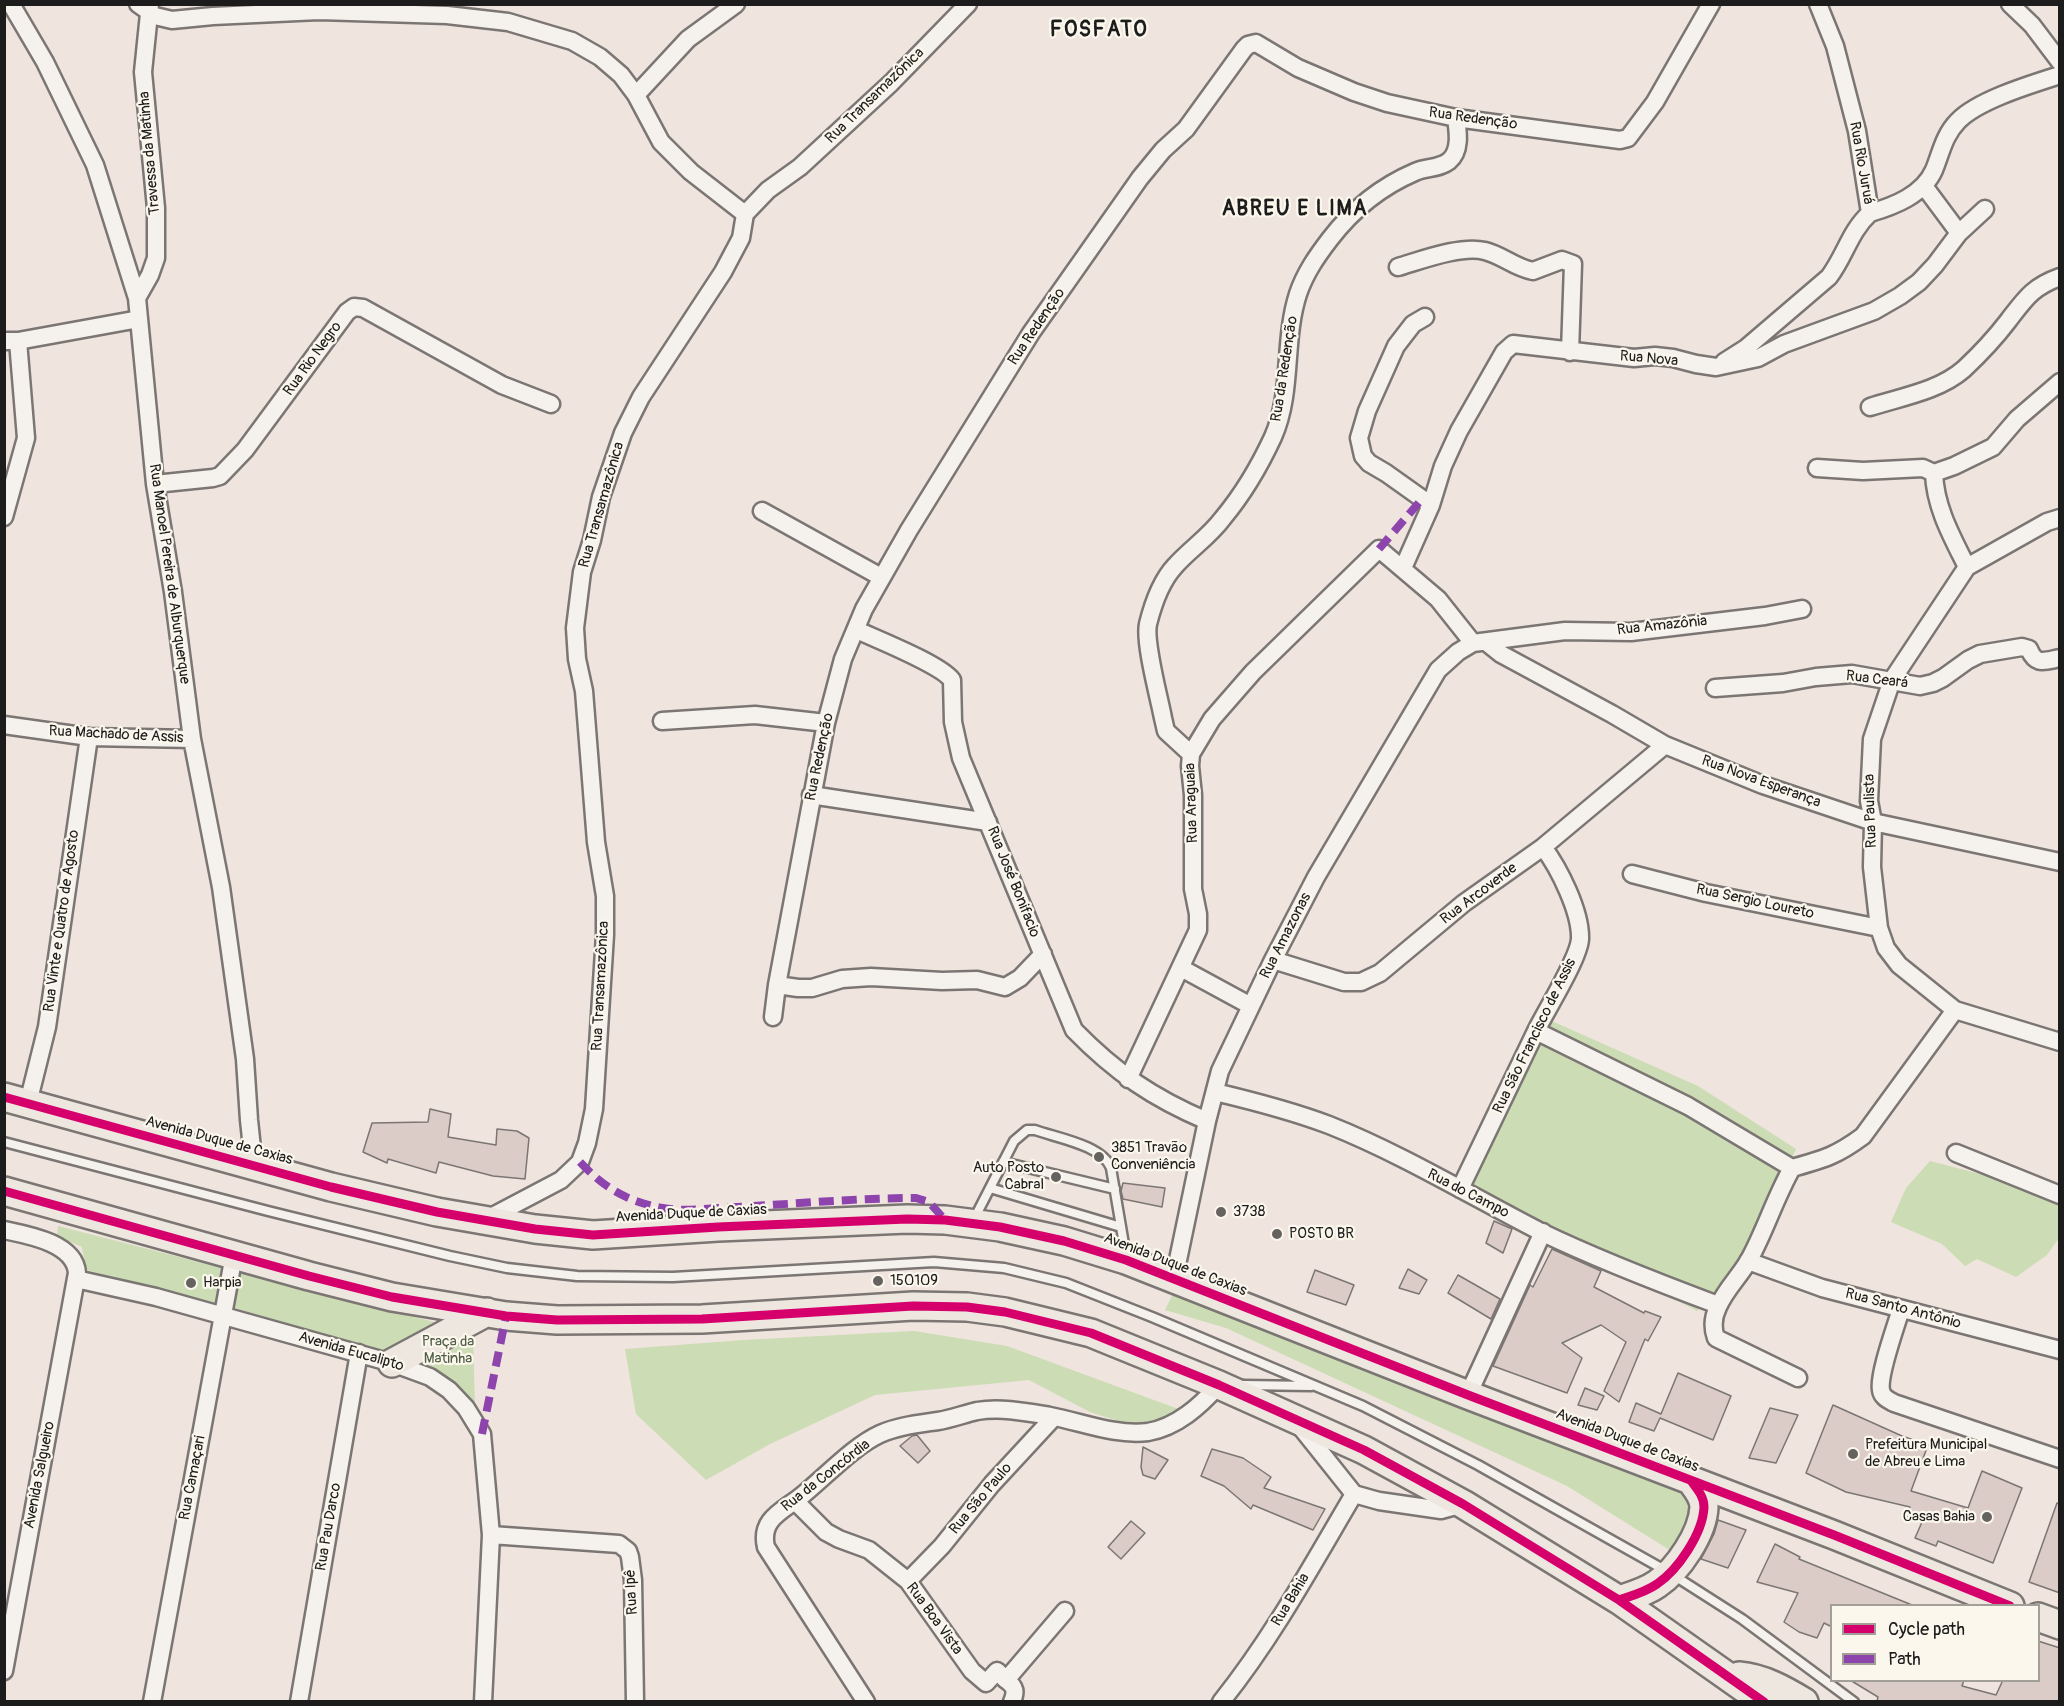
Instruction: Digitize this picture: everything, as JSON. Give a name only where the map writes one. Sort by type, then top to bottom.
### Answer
[{"type":"highway","name":"Avenida Duque de Caxias","points":[[16,1100],[254,1167],[483,1221],[593,1235],[907,1219],[1000,1227],[1064,1241],[1126,1260],[2007,1604]]},
{"type":"highway","points":[[4,1191],[309,1276],[392,1296],[486,1312],[557,1320],[623,1320],[702,1319],[913,1306],[967,1307],[1005,1312],[1091,1333],[1219,1385],[1364,1450],[1463,1504],[1619,1600],[1764,1701]]},
{"type":"highway","points":[[392,1363],[486,1312]]},
{"type":"highway","points":[[1619,1600],[1657,1585],[1670,1573],[1691,1545],[1699,1527],[1704,1506],[1701,1493],[1692,1482]]},
{"type":"highway","points":[[2040,1618],[2060,1625]]},
{"type":"highway","points":[[1729,1676],[1758,1679],[1804,1701]]},
{"type":"street","name":"Rua Manoel Pereira de Alburquerque","points":[[11,4],[45,62],[95,165],[137,298],[155,484],[173,592],[192,739],[221,887],[245,1059],[254,1167]]},
{"type":"street","points":[[636,95],[688,39],[735,4]]},
{"type":"street","name":"Rua Transamazônica","points":[[483,1221],[561,1180],[580,1162],[587,1143],[594,1110],[605,935],[605,897],[596,842],[584,691],[577,659],[576,628],[582,572],[592,540],[601,497],[622,433],[641,397],[723,272],[741,238],[745,214],[768,190],[800,167],[882,90],[968,4]]},
{"type":"street","name":"Rua Redenção","points":[[773,1017],[811,795],[826,723],[843,659],[864,609],[1031,333],[1140,178],[1163,150],[1186,129],[1248,45],[1256,43],[1263,45],[1298,68],[1354,92],[1387,103],[1456,118],[1620,140],[1628,138],[1655,102],[1711,4]]},
{"type":"street","name":"Rua Rio Juruá","points":[[1716,367],[1746,348],[1829,277],[1838,266],[1852,234],[1870,213],[1857,131],[1835,46],[1818,4]]},
{"type":"street","points":[[2010,4],[2032,25],[2060,62]]},
{"type":"street","name":"Travessa da Matinha","points":[[137,298],[150,275],[156,258],[156,208],[143,72],[145,7]]},
{"type":"street","points":[[145,7],[161,18],[172,20],[320,11],[478,11],[542,31],[586,47],[621,75],[636,95],[661,142],[691,172],[745,214]]},
{"type":"street","points":[[1870,213],[1901,202],[1924,186],[1933,173],[1943,143],[1951,129],[1964,115],[1988,102],[2060,75]]},
{"type":"street","name":"Rua da Redenção","points":[[1191,754],[1166,731],[1162,718],[1148,626],[1156,601],[1164,582],[1175,566],[1223,519],[1272,438],[1280,420],[1283,403],[1293,316],[1298,294],[1310,265],[1337,229],[1367,198],[1417,171],[1437,167],[1449,161],[1458,146],[1456,118]]},
{"type":"street","points":[[1924,186],[1959,232]]},
{"type":"street","name":"Rua Nova","points":[[1403,568],[1427,502],[1459,431],[1507,348],[1513,344],[1634,358],[1655,356],[1673,358],[1716,367],[1758,358],[1784,344],[1874,311],[1918,282],[1935,265],[1959,232],[1985,209]]},
{"type":"street","points":[[1398,267],[1472,250],[1486,251],[1509,263],[1533,271],[1567,260],[1573,264],[1570,352]]},
{"type":"street","points":[[1870,407],[1944,383],[1962,370],[1986,346],[2026,296],[2036,287],[2060,277]]},
{"type":"street","name":"Rua Rio Negro","points":[[155,484],[220,476],[245,450],[347,312],[354,307],[363,308],[502,385],[551,404]]},
{"type":"street","points":[[1425,317],[1413,324],[1396,346],[1367,411],[1359,438],[1363,456],[1369,463],[1427,502]]},
{"type":"street","points":[[4,517],[26,438],[11,341],[139,319]]},
{"type":"street","points":[[1817,468],[1863,471],[1923,468],[1934,472],[1975,457],[1993,447],[2018,419],[2060,382]]},
{"type":"street","points":[[1934,472],[1935,491],[1942,512],[1967,567]]},
{"type":"street","points":[[762,511],[881,578]]},
{"type":"street","name":"Rua Paulista","points":[[1955,1010],[1899,965],[1886,948],[1879,928],[1872,867],[1873,822],[1869,801],[1872,739],[1892,680],[1967,567],[2038,527],[2060,518]]},
{"type":"street","name":"Rua Araguaia","points":[[1128,1079],[1198,930],[1198,914],[1193,889],[1194,806],[1191,754],[1212,719],[1253,672],[1379,549]]},
{"type":"street","name":"Rua Nova Esperança","points":[[1379,549],[1438,599],[1479,643],[1665,745],[1763,785],[1873,822],[2060,862]]},
{"type":"street","name":"Rua Amazônia","points":[[1479,643],[1565,631],[1631,632],[1765,616],[1802,609]]},
{"type":"street","name":"Rua José Bonifacio","points":[[857,630],[933,664],[948,675],[953,685],[953,722],[961,758],[1074,1030],[1094,1051],[1147,1092],[1208,1121]]},
{"type":"street","name":"Rua Amazonas","points":[[1174,1279],[1220,1071],[1273,960],[1316,877],[1438,670],[1458,652],[1479,643]]},
{"type":"street","name":"Rua Ceará","points":[[1715,688],[1783,683],[1852,674],[1920,686],[1943,678],[1980,654],[2022,646],[2030,649],[2037,660],[2060,658]]},
{"type":"street","points":[[662,721],[755,715],[826,723]]},
{"type":"street","name":"Rua Machado de Assis","points":[[4,725],[89,737],[192,739]]},
{"type":"street","name":"Rua Vinte e Quatro de Agosto","points":[[16,1100],[47,1027],[89,737]]},
{"type":"street","name":"Rua Arcoverde","points":[[1273,960],[1344,982],[1361,982],[1380,973],[1464,903],[1543,847],[1665,745]]},
{"type":"street","points":[[811,795],[988,822]]},
{"type":"street","name":"Rua São Francisco de Assis","points":[[1460,1189],[1536,1031],[1578,950],[1580,940],[1576,913],[1556,865],[1543,847]]},
{"type":"street","name":"Rua Sergio Loureto","points":[[1632,874],[1706,893],[1879,928]]},
{"type":"street","points":[[777,985],[812,988],[842,979],[871,977],[942,981],[977,980],[1005,987],[1020,978],[1043,954]]},
{"type":"street","points":[[1181,968],[1251,1006]]},
{"type":"street","points":[[1536,1031],[1688,1106],[1792,1168],[1824,1160],[1846,1149],[1863,1136],[1955,1010],[2060,1042]]},
{"type":"street","name":"Rua do Campo","points":[[1215,1092],[1260,1103],[1328,1125],[1363,1140],[1543,1232],[1652,1281],[1718,1305]]},
{"type":"street","points":[[1956,1153],[2060,1195]]},
{"type":"street","points":[[1792,1168],[1749,1261],[1718,1305],[1713,1320],[1713,1330],[1716,1338],[1798,1378]]},
{"type":"street","points":[[4,1230],[54,1244],[65,1252],[77,1267],[76,1279]]},
{"type":"street","points":[[1468,1395],[1543,1232]]},
{"type":"street","name":"Rua Camaçari","points":[[152,1701],[234,1255]]},
{"type":"street","name":"Rua Santo Antônio","points":[[1749,1261],[1822,1288],[2059,1346]]},
{"type":"street","name":"Avenida Eucalipto","points":[[76,1279],[156,1297],[359,1353],[430,1377],[449,1390],[466,1408],[482,1434],[491,1535],[483,1701]]},
{"type":"street","name":"Avenida Salgueiro","points":[[4,1671],[76,1279]]},
{"type":"street","points":[[1901,1309],[1881,1377],[1881,1392],[1884,1398],[2060,1459]]},
{"type":"street","name":"Rua Pau Darco","points":[[299,1701],[359,1353]]},
{"type":"street","name":"Rua da Concórdia","points":[[866,1701],[766,1547],[764,1536],[769,1521],[861,1446],[879,1434],[899,1427],[979,1411],[1015,1410],[1124,1432],[1148,1432],[1163,1428],[1183,1418],[1219,1385]]},
{"type":"street","name":"Rua São Paulo","points":[[908,1581],[942,1546],[992,1484],[1054,1417]]},
{"type":"street","points":[[1295,1420],[1353,1494],[1379,1501],[1441,1510],[1463,1504]]},
{"type":"street","name":"Rua Bahia","points":[[1221,1701],[1243,1674],[1282,1616],[1353,1494]]},
{"type":"street","name":"Rua Boa Vista","points":[[795,1502],[826,1532],[869,1550],[908,1581],[979,1678],[986,1683],[997,1671],[1006,1680]]},
{"type":"street","name":"Rua Ipê","points":[[491,1535],[619,1544],[625,1548],[630,1557],[633,1580],[635,1701]]},
{"type":"street","points":[[1012,1701],[1014,1687],[1006,1680],[1065,1611]]},
{"type":"lane","points":[[971,1224],[1014,1141],[1021,1132],[1035,1130],[1096,1150],[1108,1160],[1112,1168],[1126,1260]]},
{"type":"lane","points":[[4,1142],[439,1254],[519,1269],[577,1276],[673,1276],[934,1262],[1004,1268],[1066,1283],[1363,1406],[1478,1465],[1670,1573],[1742,1619],[1854,1701]]},
{"type":"lane","points":[[1003,1162],[1115,1189]]},
{"type":"lane","points":[[990,1188],[1121,1227]]},
{"type":"lane","points":[[1219,1385],[1317,1387]]},
{"type":"green space","points":[[1536,1014],[1698,1086],[1796,1149],[1745,1258],[1697,1311],[1455,1184]]},
{"type":"green space","points":[[1930,1161],[1988,1176],[2059,1204],[2059,1238],[2047,1255],[2016,1277],[1977,1259],[1965,1266],[1942,1244],[1891,1222],[1906,1188]]},
{"type":"green space","name":"Praça da Matinha","points":[[58,1226],[473,1332],[475,1412],[434,1372],[229,1306],[86,1270],[82,1247],[57,1236]]},
{"type":"green space","points":[[1174,1292],[1590,1454],[1700,1501],[1676,1554],[1567,1486],[1226,1328],[1165,1310]]},
{"type":"green space","points":[[914,1331],[1007,1346],[1181,1410],[1162,1435],[1090,1412],[1029,1380],[875,1395],[770,1444],[706,1480],[636,1414],[625,1349]]},
{"type":"building","points":[[430,1109],[451,1114],[448,1137],[496,1145],[497,1129],[517,1131],[529,1138],[525,1179],[493,1176],[439,1162],[436,1173],[388,1159],[387,1163],[363,1152],[372,1123],[428,1122]]},
{"type":"building","points":[[1123,1183],[1165,1188],[1162,1207],[1123,1199],[1121,1191]]},
{"type":"building","points":[[1494,1221],[1512,1229],[1503,1253],[1486,1243]]},
{"type":"building","points":[[1552,1249],[1601,1271],[1594,1287],[1644,1313],[1645,1311],[1661,1317],[1648,1341],[1645,1339],[1619,1402],[1604,1391],[1626,1342],[1601,1325],[1562,1343],[1582,1358],[1567,1393],[1493,1366],[1530,1285],[1533,1287]]},
{"type":"building","points":[[1408,1269],[1427,1280],[1419,1294],[1399,1288]]},
{"type":"building","points":[[1315,1270],[1354,1285],[1346,1305],[1307,1292]]},
{"type":"building","points":[[1458,1275],[1500,1299],[1491,1319],[1448,1293]]},
{"type":"building","points":[[1678,1373],[1731,1396],[1713,1440],[1660,1418],[1654,1431],[1629,1422],[1636,1403],[1661,1414]]},
{"type":"building","points":[[1585,1388],[1604,1396],[1597,1410],[1578,1405]]},
{"type":"building","points":[[1833,1405],[1928,1445],[1911,1491],[1968,1508],[1982,1471],[2022,1488],[1993,1563],[1938,1541],[1936,1546],[1915,1538],[1922,1522],[1905,1516],[1910,1507],[1846,1492],[1806,1473]]},
{"type":"building","points":[[1770,1408],[1798,1415],[1776,1463],[1749,1458]]},
{"type":"building","points":[[917,1435],[930,1451],[918,1463],[900,1446],[912,1436]]},
{"type":"building","points":[[1143,1447],[1168,1460],[1155,1479],[1143,1475],[1141,1467]]},
{"type":"building","points":[[1212,1449],[1243,1458],[1271,1477],[1264,1488],[1325,1509],[1313,1530],[1253,1505],[1251,1509],[1224,1486],[1201,1476]]},
{"type":"building","points":[[2057,1503],[2060,1504],[2060,1593],[2029,1582]]},
{"type":"building","points":[[1718,1520],[1746,1530],[1728,1568],[1701,1559],[1714,1534]]},
{"type":"building","points":[[1131,1521],[1145,1533],[1121,1559],[1108,1547]]},
{"type":"building","points":[[1775,1544],[1800,1557],[1799,1559],[1910,1604],[1830,1604],[1830,1626],[1824,1623],[1817,1638],[1799,1632],[1784,1622],[1798,1593],[1757,1582]]},
{"type":"building","points":[[2040,1642],[2060,1648],[2060,1701],[1877,1701],[1878,1697],[1853,1682],[1963,1682],[1962,1686],[1996,1695],[2002,1682],[2040,1682]]},
{"type":"marked path","points":[[1379,549],[1422,499]]},
{"type":"marked path","points":[[580,1162],[598,1179],[617,1192],[639,1202],[663,1208],[680,1210],[916,1198],[929,1202],[945,1220]]},
{"type":"marked path","points":[[482,1434],[506,1316]]},
{"type":"cycle path","points":[[4,1097],[331,1187],[437,1212],[535,1229],[593,1235],[907,1219],[945,1220],[1000,1227],[1064,1241],[1126,1260],[1468,1395],[1834,1535],[2005,1604]]},
{"type":"cycle path","points":[[4,1191],[392,1297],[506,1316],[557,1320],[702,1319],[913,1306],[967,1307],[1005,1312],[1091,1333],[1219,1385],[1364,1450],[1463,1504],[1619,1600],[1764,1702]]},
{"type":"cycle path","points":[[1619,1600],[1643,1592],[1657,1584],[1673,1570],[1688,1550],[1699,1528],[1704,1507],[1702,1497],[1692,1482]]},
{"type":"place","name":"3851 Travão Conveniência","points":[[1099,1157]]},
{"type":"place","name":"Auto Posto Cabral","points":[[1056,1177]]},
{"type":"place","name":"3738","points":[[1221,1212]]},
{"type":"place","name":"POSTO BR","points":[[1277,1234]]},
{"type":"place","name":"150109","points":[[878,1281]]},
{"type":"place","name":"Harpia","points":[[191,1283]]},
{"type":"place","name":"Prefeitura Municipal de Abreu e Lima","points":[[1853,1454]]},
{"type":"place","name":"Casas Bahia","points":[[1987,1517]]},
{"type":"district","name":"FOSFATO","points":[[1099,31]]},
{"type":"district","name":"ABREU E LIMA","points":[[1295,210]]}]
